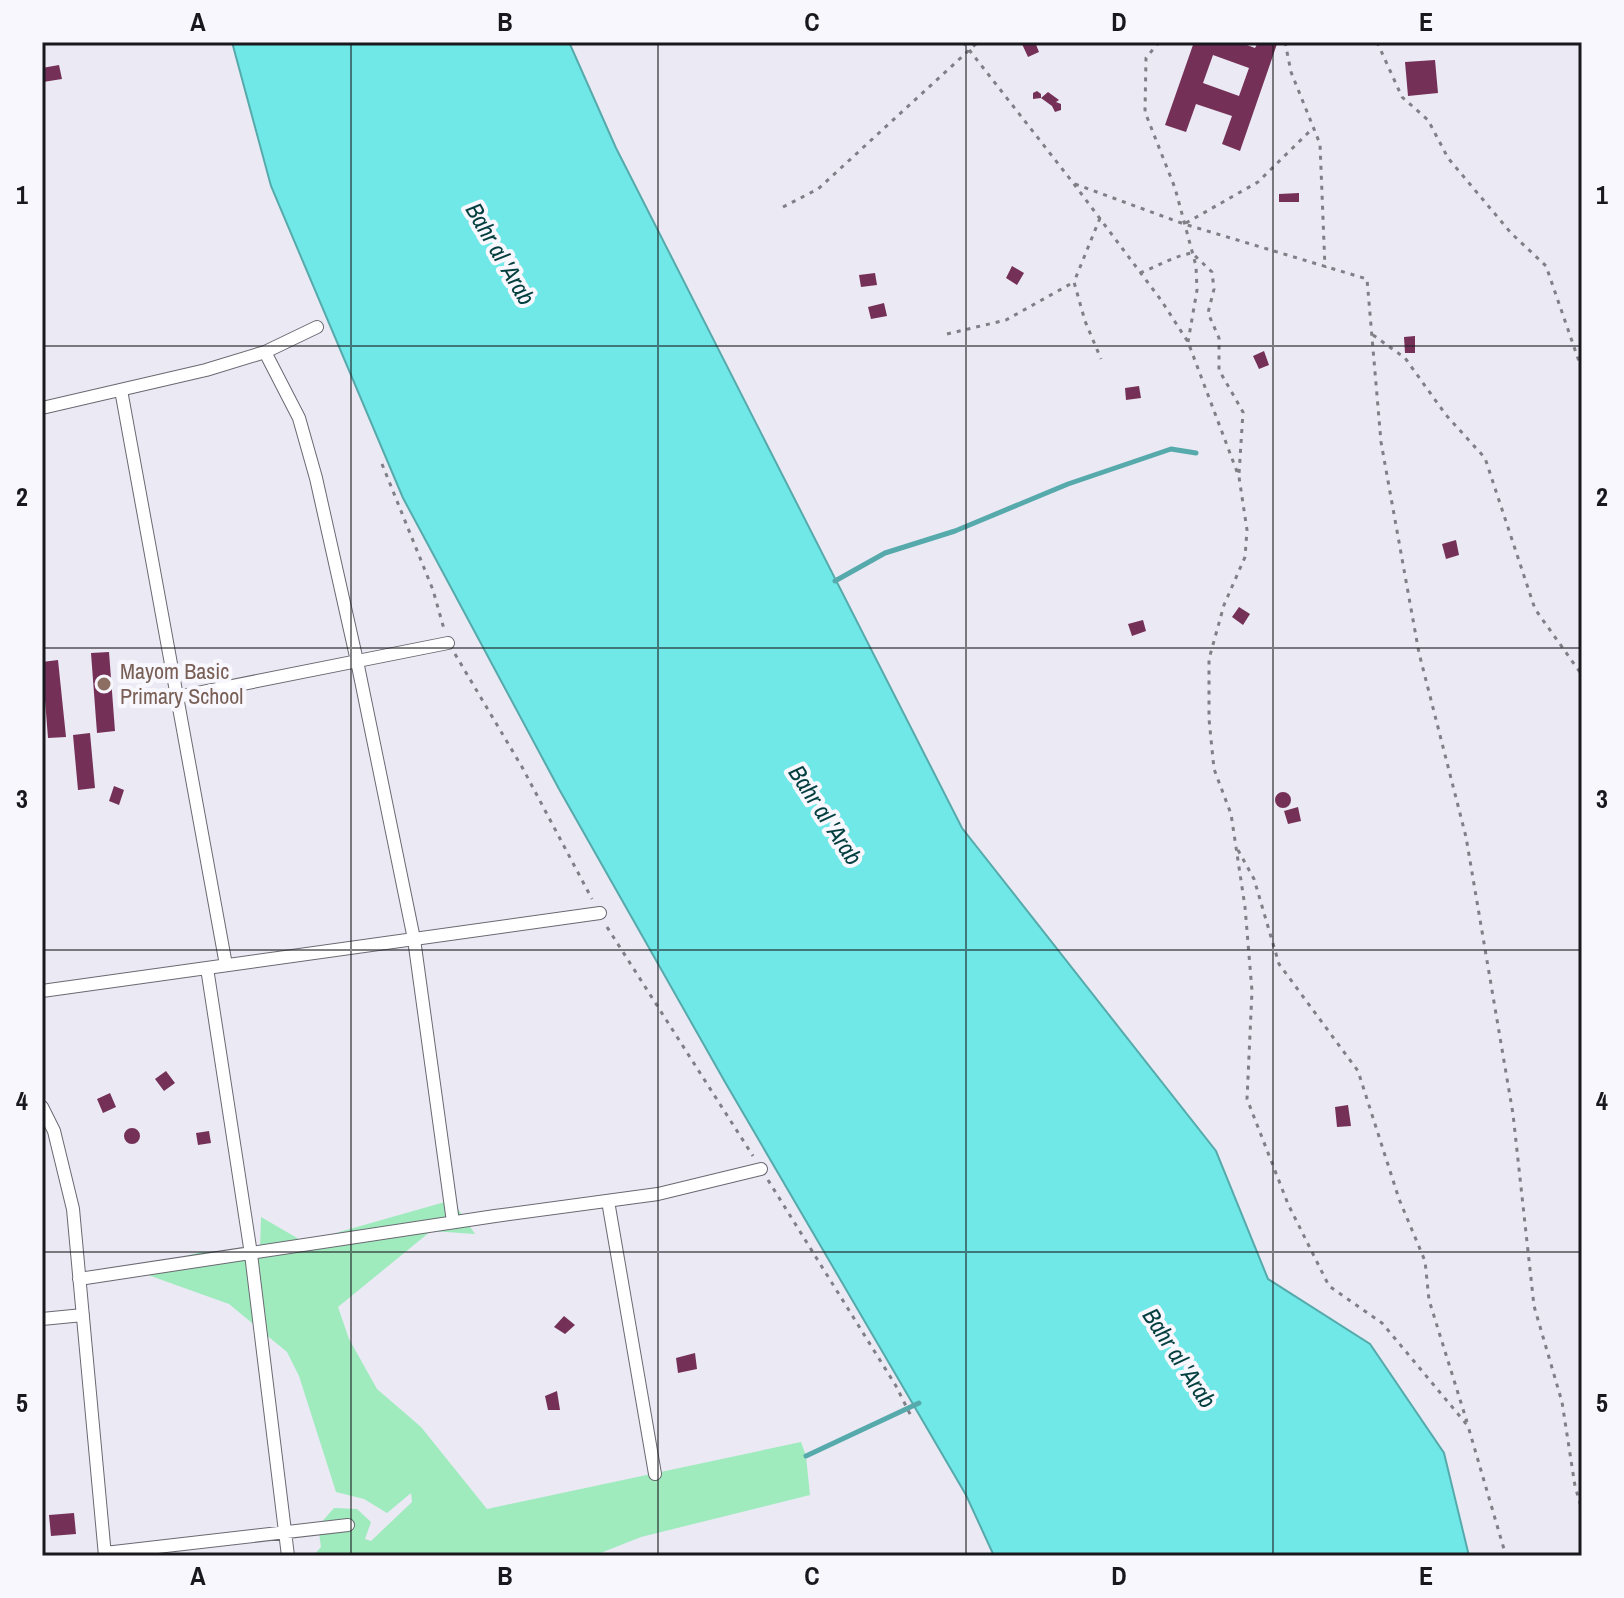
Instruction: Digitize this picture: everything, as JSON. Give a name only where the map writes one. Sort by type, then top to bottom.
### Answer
[{"type":"street","points":[[42,408],[206,370],[265,352],[317,327]]},
{"type":"street","points":[[265,352],[299,418],[316,478],[357,661],[414,939],[453,1222]]},
{"type":"street","points":[[121,390],[226,965]]},
{"type":"street","points":[[177,697],[448,643]]},
{"type":"street","points":[[42,991],[600,913]]},
{"type":"street","points":[[207,968],[251,1254],[288,1556]]},
{"type":"street","points":[[42,1107],[54,1131],[73,1209],[105,1555],[348,1525]]},
{"type":"street","points":[[79,1279],[658,1194],[761,1169]]},
{"type":"street","points":[[608,1201],[655,1474]]},
{"type":"street","points":[[42,1319],[83,1315]]},
{"type":"path","points":[[963,42],[1100,218],[1188,342],[1239,477]]},
{"type":"path","points":[[783,207],[818,189],[978,42]]},
{"type":"path","points":[[1159,42],[1146,58],[1145,112],[1175,188],[1196,266],[1197,290],[1188,342]]},
{"type":"path","points":[[1285,42],[1291,72],[1320,144],[1325,268]]},
{"type":"path","points":[[1377,42],[1402,97],[1428,120],[1448,158],[1511,233],[1546,266],[1582,370]]},
{"type":"path","points":[[1184,224],[1258,182],[1313,128]]},
{"type":"path","points":[[1074,184],[1184,224],[1367,279],[1386,472],[1419,653],[1466,837],[1513,1114],[1534,1306],[1562,1402],[1575,1486],[1582,1510]]},
{"type":"path","points":[[1100,218],[1074,282],[1085,321],[1101,359]]},
{"type":"path","points":[[1140,273],[1177,256],[1192,253]]},
{"type":"path","points":[[1192,253],[1212,272],[1214,289],[1208,313],[1219,338],[1219,370],[1243,412],[1239,477],[1247,530],[1245,557],[1224,605],[1209,659],[1209,719],[1214,769],[1231,814],[1245,907],[1252,991],[1247,1099],[1288,1204],[1329,1286],[1382,1323],[1468,1426]]},
{"type":"path","points":[[947,334],[1006,320],[1074,282]]},
{"type":"path","points":[[1373,335],[1405,358],[1446,415],[1485,458],[1535,609],[1582,675]]},
{"type":"path","points":[[382,464],[433,590],[448,643],[522,767],[600,913],[896,1386],[911,1416]]},
{"type":"path","points":[[1236,848],[1254,879],[1279,964],[1358,1071],[1399,1199],[1425,1261],[1429,1300],[1506,1556]]},
{"type":"green space","points":[[452,1200],[475,1234],[431,1231],[338,1307],[349,1339],[377,1389],[421,1427],[487,1509],[801,1442],[806,1456],[810,1495],[641,1537],[593,1556],[313,1556],[321,1547],[318,1526],[334,1508],[357,1509],[371,1522],[365,1539],[371,1541],[412,1502],[411,1493],[387,1513],[364,1499],[336,1492],[299,1376],[287,1352],[229,1304],[134,1270],[201,1252],[260,1250],[261,1217],[304,1242]]},
{"type":"water","name":"Bahr al 'Arab","points":[[232,42],[569,42],[616,148],[962,828],[1216,1151],[1268,1279],[1370,1344],[1444,1453],[1469,1556],[994,1556],[966,1495],[725,1082],[559,789],[403,498],[271,186]]},
{"type":"building","points":[[1035,42],[1039,52],[1028,57],[1022,44]]},
{"type":"building","points":[[1194,42],[1239,42],[1255,48],[1258,42],[1277,44],[1240,151],[1222,144],[1232,116],[1196,104],[1186,132],[1165,125]],"holes":[[[1213,55],[1249,68],[1239,96],[1203,83]]]},
{"type":"building","points":[[1435,60],[1438,93],[1408,96],[1405,62]]},
{"type":"building","points":[[59,65],[62,79],[43,82],[42,68]]},
{"type":"building","points":[[1037,91],[1041,98],[1033,99],[1033,93]]},
{"type":"building","points":[[1048,92],[1059,100],[1056,102],[1061,104],[1061,110],[1055,112],[1041,98]]},
{"type":"building","points":[[1299,193],[1299,202],[1279,202],[1279,194]]},
{"type":"building","points":[[1012,266],[1024,273],[1017,285],[1006,278]]},
{"type":"building","points":[[875,273],[877,285],[861,287],[859,275]]},
{"type":"building","points":[[884,303],[887,316],[871,319],[868,307]]},
{"type":"building","points":[[1415,336],[1415,353],[1405,353],[1404,337]]},
{"type":"building","points":[[1264,351],[1269,365],[1259,369],[1253,356]]},
{"type":"building","points":[[1139,386],[1141,398],[1126,400],[1125,388]]},
{"type":"building","points":[[1456,540],[1459,555],[1446,559],[1442,544]]},
{"type":"building","points":[[1239,607],[1250,614],[1243,625],[1232,617]]},
{"type":"building","points":[[1143,620],[1146,631],[1132,636],[1128,624]]},
{"type":"building","points":[[109,652],[115,731],[97,733],[91,653]]},
{"type":"building","points":[[58,660],[66,737],[48,738],[42,662]]},
{"type":"building","points":[[90,733],[95,788],[78,790],[73,735]]},
{"type":"building","points":[[114,786],[124,790],[119,805],[109,801]]},
{"type":"building","points":[[1283,792],[1291,800],[1283,808],[1275,800]]},
{"type":"building","points":[[1298,807],[1301,821],[1288,824],[1284,811]]},
{"type":"building","points":[[166,1071],[175,1083],[164,1091],[155,1079]]},
{"type":"building","points":[[110,1093],[116,1107],[103,1113],[97,1099]]},
{"type":"building","points":[[1348,1105],[1351,1126],[1337,1127],[1335,1107]]},
{"type":"building","points":[[132,1128],[140,1136],[132,1144],[124,1136]]},
{"type":"building","points":[[209,1131],[211,1143],[198,1145],[196,1133]]},
{"type":"building","points":[[564,1316],[575,1325],[565,1334],[554,1327]]},
{"type":"building","points":[[695,1353],[697,1369],[678,1373],[676,1358]]},
{"type":"building","points":[[557,1391],[560,1410],[548,1410],[545,1396]]},
{"type":"building","points":[[74,1513],[76,1534],[51,1536],[49,1515]]},
{"type":"waterway","points":[[835,581],[885,553],[955,531],[1068,484],[1171,449],[1196,453]]},
{"type":"waterway","points":[[806,1456],[919,1403]]},
{"type":"place","name":"Mayom Basic Primary School","points":[[104,684]]}]
